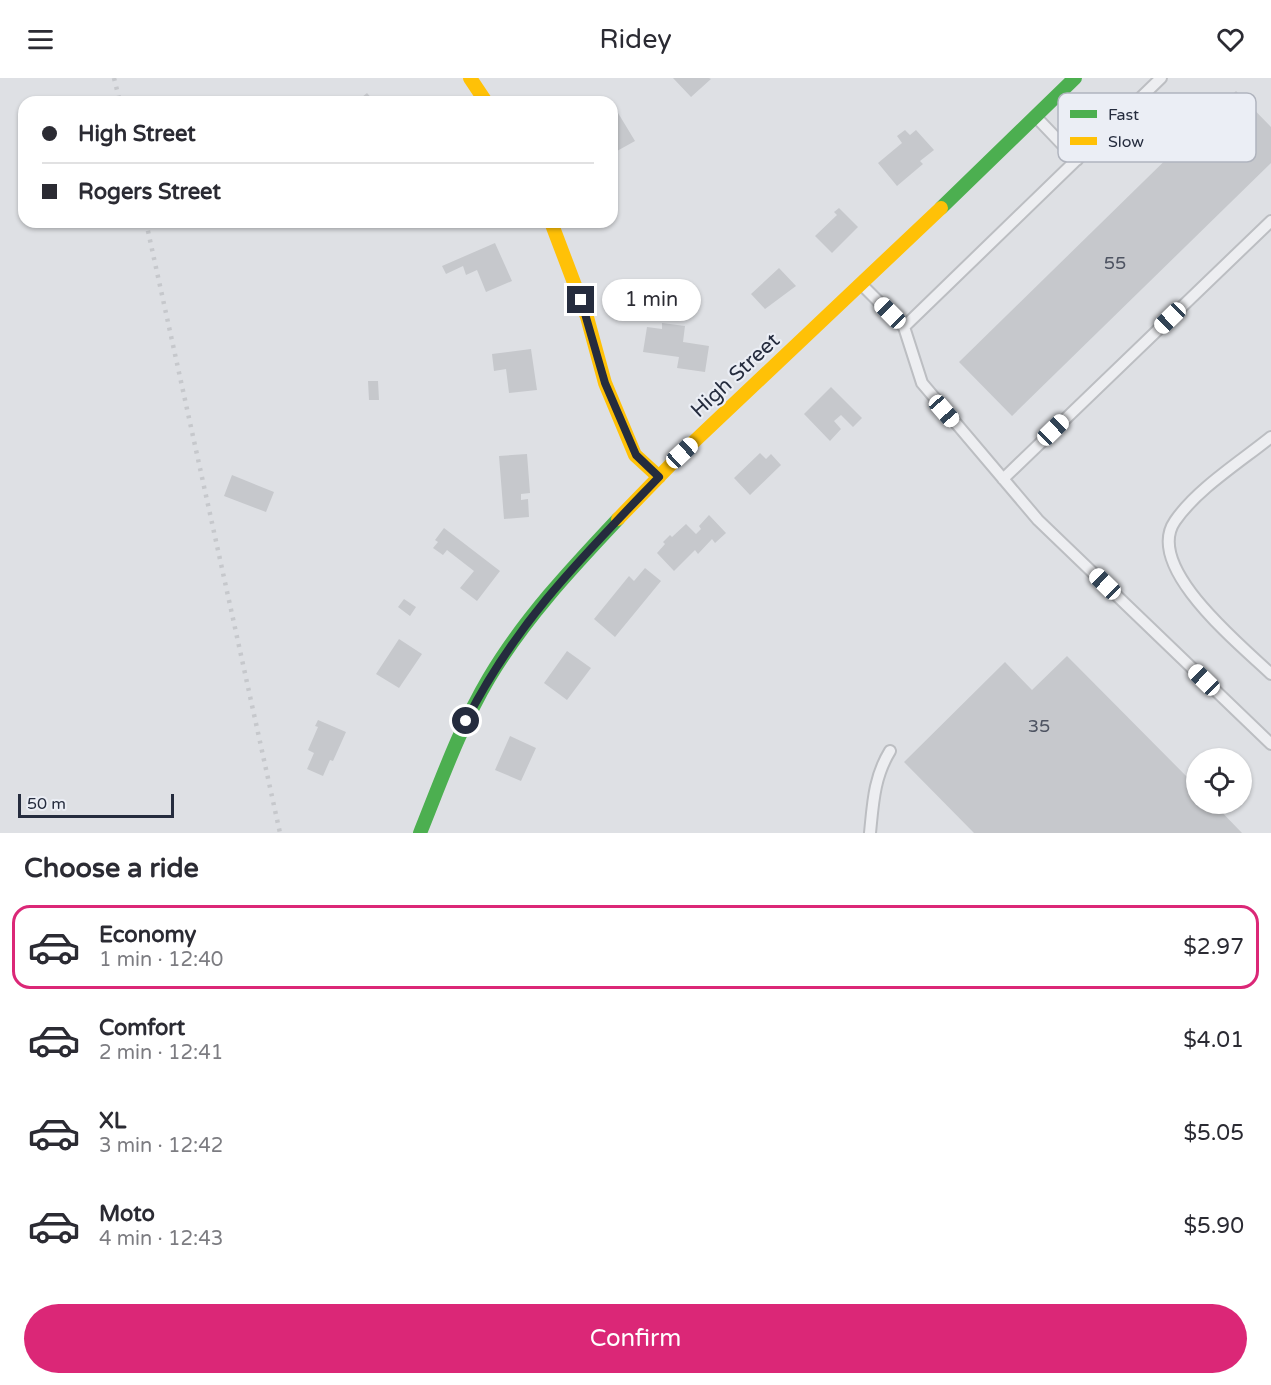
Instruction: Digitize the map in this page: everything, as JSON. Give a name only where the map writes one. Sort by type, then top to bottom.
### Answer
[{"type":"main road","points":[[470,78],[482,96]]},
{"type":"main road","name":"High Street","points":[[1060,93],[1075,78]]},
{"type":"main road","name":"High Street","points":[[420,833],[459,735],[506,651],[562,578],[659,477],[1058,95]]},
{"type":"main road","points":[[553,228],[587,317],[605,383],[613,403],[636,455],[659,477]]},
{"type":"lane","points":[[1146,93],[1161,78]]},
{"type":"lane","points":[[1036,117],[1058,140]]},
{"type":"lane","points":[[904,327],[1075,162]]},
{"type":"lane","points":[[1003,479],[1271,221]]},
{"type":"lane","points":[[862,285],[904,327],[922,383],[1038,520],[1271,744]]},
{"type":"lane","points":[[1271,437],[1195,498],[1173,523],[1168,543],[1170,555],[1188,591],[1271,674]]},
{"type":"lane","points":[[870,833],[874,787],[881,766],[890,751]]},
{"type":"building","points":[[673,78],[709,78],[711,79],[691,97]]},
{"type":"building","points":[[1256,112],[1271,127],[1271,163],[1012,416],[959,362],[1163,162],[1256,162]]},
{"type":"building","points":[[618,113],[635,141],[618,150]]},
{"type":"building","points":[[905,130],[910,135],[916,130],[934,150],[920,161],[923,164],[897,186],[878,163],[902,143],[897,136]]},
{"type":"building","points":[[839,208],[858,227],[832,253],[815,236],[837,215],[834,212]]},
{"type":"building","points":[[495,243],[512,281],[486,292],[477,270],[466,275],[463,266],[446,274],[442,266]]},
{"type":"building","points":[[779,268],[796,286],[765,309],[751,294]]},
{"type":"building","points":[[662,323],[685,326],[683,342],[709,346],[705,372],[677,368],[679,357],[643,352],[647,327],[662,329]]},
{"type":"building","points":[[531,349],[537,390],[509,393],[506,369],[494,371],[492,354]]},
{"type":"building","points":[[368,381],[378,381],[379,400],[369,400]]},
{"type":"building","points":[[831,387],[862,418],[853,427],[841,415],[834,421],[841,429],[830,441],[804,414]]},
{"type":"building","points":[[760,453],[766,459],[771,454],[781,465],[750,495],[734,478]]},
{"type":"building","points":[[527,454],[530,493],[521,494],[521,500],[528,499],[529,517],[504,519],[499,456]]},
{"type":"building","points":[[232,475],[274,492],[266,512],[224,496]]},
{"type":"building","points":[[709,515],[726,533],[715,543],[712,539],[698,554],[695,550],[674,571],[657,553],[665,544],[663,542],[686,524],[696,534],[701,529],[699,526]]},
{"type":"building","points":[[444,528],[500,571],[477,601],[460,588],[474,571],[447,550],[443,555],[433,548],[438,542],[435,540]]},
{"type":"building","points":[[645,568],[661,581],[615,637],[594,619],[629,576],[634,581]]},
{"type":"building","points":[[404,599],[416,607],[410,616],[398,607]]},
{"type":"building","points":[[399,639],[422,654],[399,688],[376,674]]},
{"type":"building","points":[[567,651],[591,668],[567,700],[544,683]]},
{"type":"building","points":[[1067,656],[1186,776],[1186,814],[1224,814],[1242,833],[974,833],[904,762],[1005,662],[1032,690]]},
{"type":"building","points":[[318,720],[346,732],[333,761],[330,760],[323,776],[307,769],[314,753],[308,750],[318,727],[315,726]]},
{"type":"building","points":[[510,736],[536,748],[521,781],[495,770]]},
{"type":"railway","points":[[114,78],[118,96]]},
{"type":"railway","points":[[147,228],[280,833]]},
{"type":"traffic: fast","points":[[1060,93],[1075,78]]},
{"type":"traffic: fast","points":[[941,208],[1058,94]]},
{"type":"traffic: fast","points":[[420,833],[452,754],[489,678],[517,635],[549,595],[618,519]]},
{"type":"traffic: slow","points":[[470,78],[482,96]]},
{"type":"traffic: slow","points":[[618,519],[682,453],[941,208]]},
{"type":"traffic: slow","points":[[553,228],[587,317],[605,383],[635,455],[659,477]]},
{"type":"route","points":[[466,721],[506,651],[540,604],[586,552],[659,477],[636,455],[605,383],[581,300]]}]
